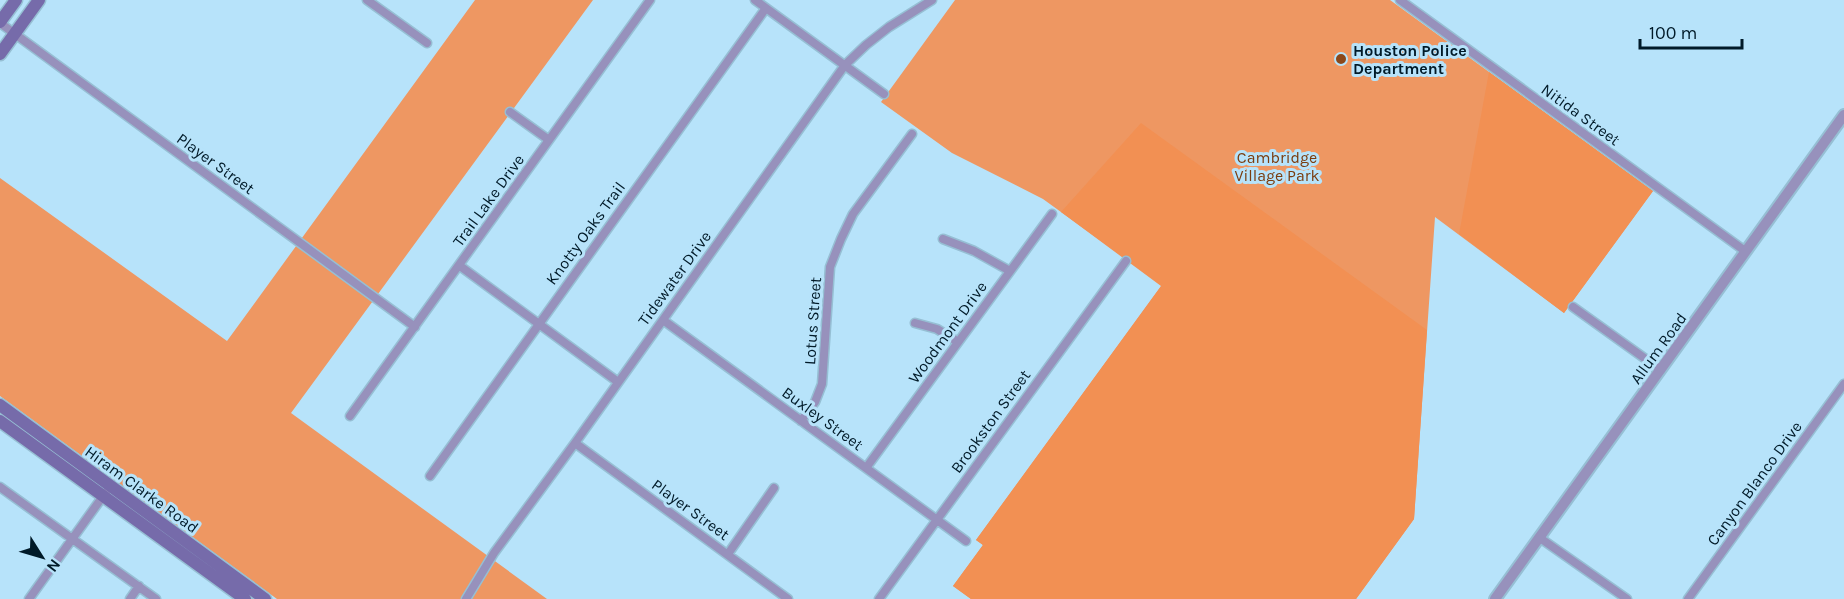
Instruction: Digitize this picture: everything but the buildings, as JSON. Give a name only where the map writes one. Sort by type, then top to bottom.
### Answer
[{"type":"main road","points":[[0,23],[16,0]]},
{"type":"main road","points":[[0,54],[39,0]]},
{"type":"main road","name":"Hiram Clarke Road","points":[[0,405],[26,432],[205,562],[265,599]]},
{"type":"main road","name":"Hiram Clarke Road","points":[[0,421],[26,432]]},
{"type":"main road","name":"Hiram Clarke Road","points":[[205,562],[245,599]]},
{"type":"street","points":[[367,0],[427,43]]},
{"type":"street","name":"Trail Lake Drive","points":[[350,416],[650,0]]},
{"type":"street","points":[[755,0],[884,94]]},
{"type":"street","name":"Nitida Street","points":[[1400,0],[1745,251]]},
{"type":"street","name":"Tidewater Drive","points":[[466,599],[494,553],[845,65],[889,27],[928,1]]},
{"type":"street","name":"Knotty Oaks Trail","points":[[430,476],[766,8]]},
{"type":"street","name":"Player Street","points":[[0,23],[415,327]]},
{"type":"street","points":[[510,112],[549,140]]},
{"type":"street","name":"Allum Road","points":[[1496,599],[1844,115]]},
{"type":"street","name":"Lotus Street","points":[[801,421],[815,402],[822,384],[830,267],[841,238],[853,214],[912,134]]},
{"type":"street","name":"Woodmont Drive","points":[[866,468],[1052,214]]},
{"type":"street","points":[[943,239],[974,251],[1010,271]]},
{"type":"street","name":"Brookston Street","points":[[879,599],[1126,261]]},
{"type":"street","points":[[460,266],[618,381]]},
{"type":"street","points":[[1573,307],[1661,370]]},
{"type":"street","name":"Buxley Street","points":[[663,320],[966,541]]},
{"type":"street","points":[[915,323],[937,329],[958,342]]},
{"type":"street","name":"Canyon Blanco Drive","points":[[1688,599],[1844,384]]},
{"type":"street","name":"Player Street","points":[[575,443],[788,599]]},
{"type":"street","points":[[728,554],[774,488]]},
{"type":"street","points":[[0,499],[3,489],[156,599]]},
{"type":"street","points":[[29,599],[107,491]]},
{"type":"street","points":[[1540,538],[1627,599]]},
{"type":"street","points":[[130,599],[139,586]]},
{"type":"green space","points":[[475,0],[593,0],[291,413],[547,599],[277,599],[0,396],[0,178],[227,341]]},
{"type":"green space","name":"Cambridge Village Park","points":[[955,0],[1390,0],[1653,191],[1564,313],[1435,217],[1414,519],[1356,599],[971,599],[953,586],[983,545],[976,540],[1162,285],[1043,199],[952,153],[881,102]]},
{"type":"shaded area","points":[[1489,72],[1653,191],[1564,313],[1459,234]]},
{"type":"shaded area","points":[[1141,123],[1427,330],[1414,519],[1356,599],[971,599],[953,586],[983,545],[976,540],[1161,286],[1061,212]]},
{"type":"place","name":"Houston Police Department","points":[[1341,59]]}]
